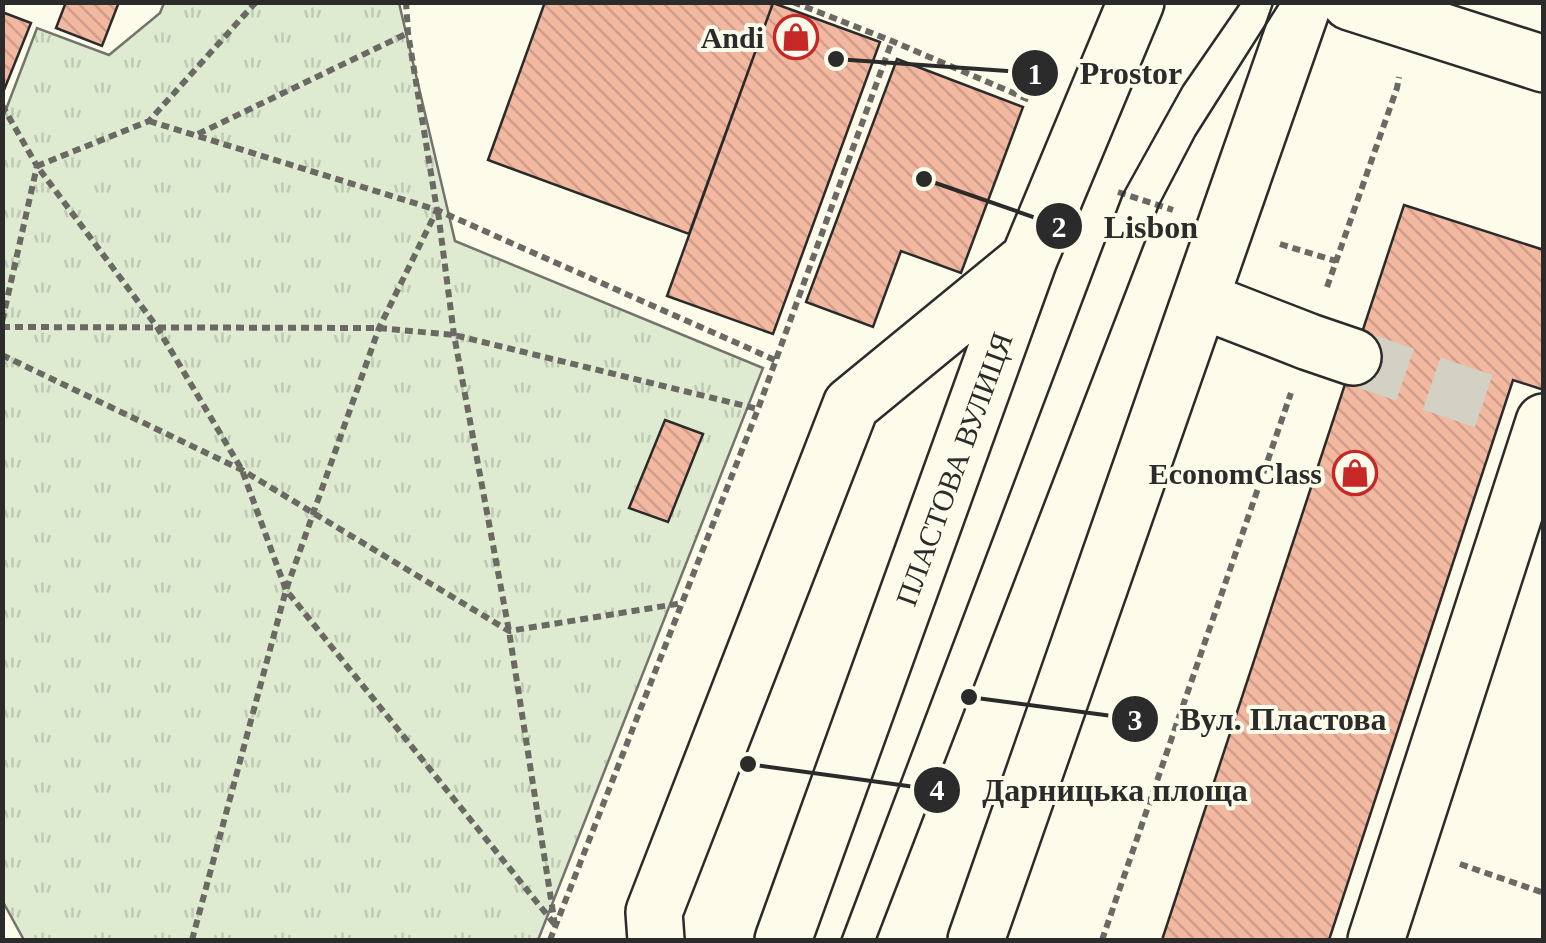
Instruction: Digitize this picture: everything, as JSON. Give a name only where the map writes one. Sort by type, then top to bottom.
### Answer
[{"type":"street","name":"ПЛАСТОВА ВУЛИЦЯ","points":[[784,940],[1029,259],[1136,2]]},
{"type":"street","points":[[976,940],[1304,2]]},
{"type":"street","points":[[1350,2],[1544,64]]},
{"type":"street","points":[[656,940],[654,912],[850,405],[1029,259]]},
{"type":"street","points":[[1200,300],[1331,350]]},
{"type":"street","points":[[1376,940],[1530,417]]},
{"type":"path","points":[[37,166],[149,121],[256,2]]},
{"type":"path","points":[[406,2],[454,336],[510,631],[556,926]]},
{"type":"path","points":[[793,2],[1042,105]]},
{"type":"path","points":[[1102,940],[1331,350],[1397,88],[1409,20]]},
{"type":"path","points":[[196,135],[408,33]]},
{"type":"path","points":[[550,940],[758,409],[892,41]]},
{"type":"path","points":[[3,106],[37,166],[157,326],[242,470],[286,590],[556,926]]},
{"type":"path","points":[[149,121],[438,210],[776,360]]},
{"type":"path","points":[[37,166],[2,324],[379,328],[454,336],[758,409]]},
{"type":"path","points":[[192,940],[286,590],[379,328],[438,210]]},
{"type":"path","points":[[2,355],[242,470],[510,631],[682,602]]},
{"type":"path","points":[[1406,846],[1544,893]]},
{"type":"green space","points":[[164,3],[399,3],[455,241],[763,368],[538,940],[24,940],[2,900],[2,120],[37,28],[109,55],[160,13]]},
{"type":"building","points":[[66,2],[119,2],[102,46],[56,28]]},
{"type":"building","points":[[545,2],[773,3],[689,234],[488,160]]},
{"type":"building","points":[[773,3],[880,42],[773,334],[667,296]]},
{"type":"building","points":[[2,12],[31,23],[2,95]]},
{"type":"building","points":[[897,59],[1023,107],[961,273],[901,251],[873,327],[806,302]]},
{"type":"building","points":[[1404,205],[1544,250],[1544,390],[1513,380],[1329,940],[1162,940]]},
{"type":"building","points":[[665,420],[703,434],[668,522],[629,508]]},
{"type":"tunnel","points":[[1353,357],[1504,408]]},
{"type":"tram line","points":[[841,940],[1123,194],[1183,86],[1241,2]]},
{"type":"tram line","points":[[876,940],[1159,205],[1195,136],[1280,2]]},
{"type":"place","name":"Andi","points":[[796,37]]},
{"type":"place","name":"Prostor","points":[[836,59]]},
{"type":"place","name":"Lisbon","points":[[924,179]]},
{"type":"place","name":"EconomClass","points":[[1355,473]]},
{"type":"place","name":"Вул. Пластова","points":[[969,697]]},
{"type":"place","name":"Дарницька площа","points":[[748,764]]}]
